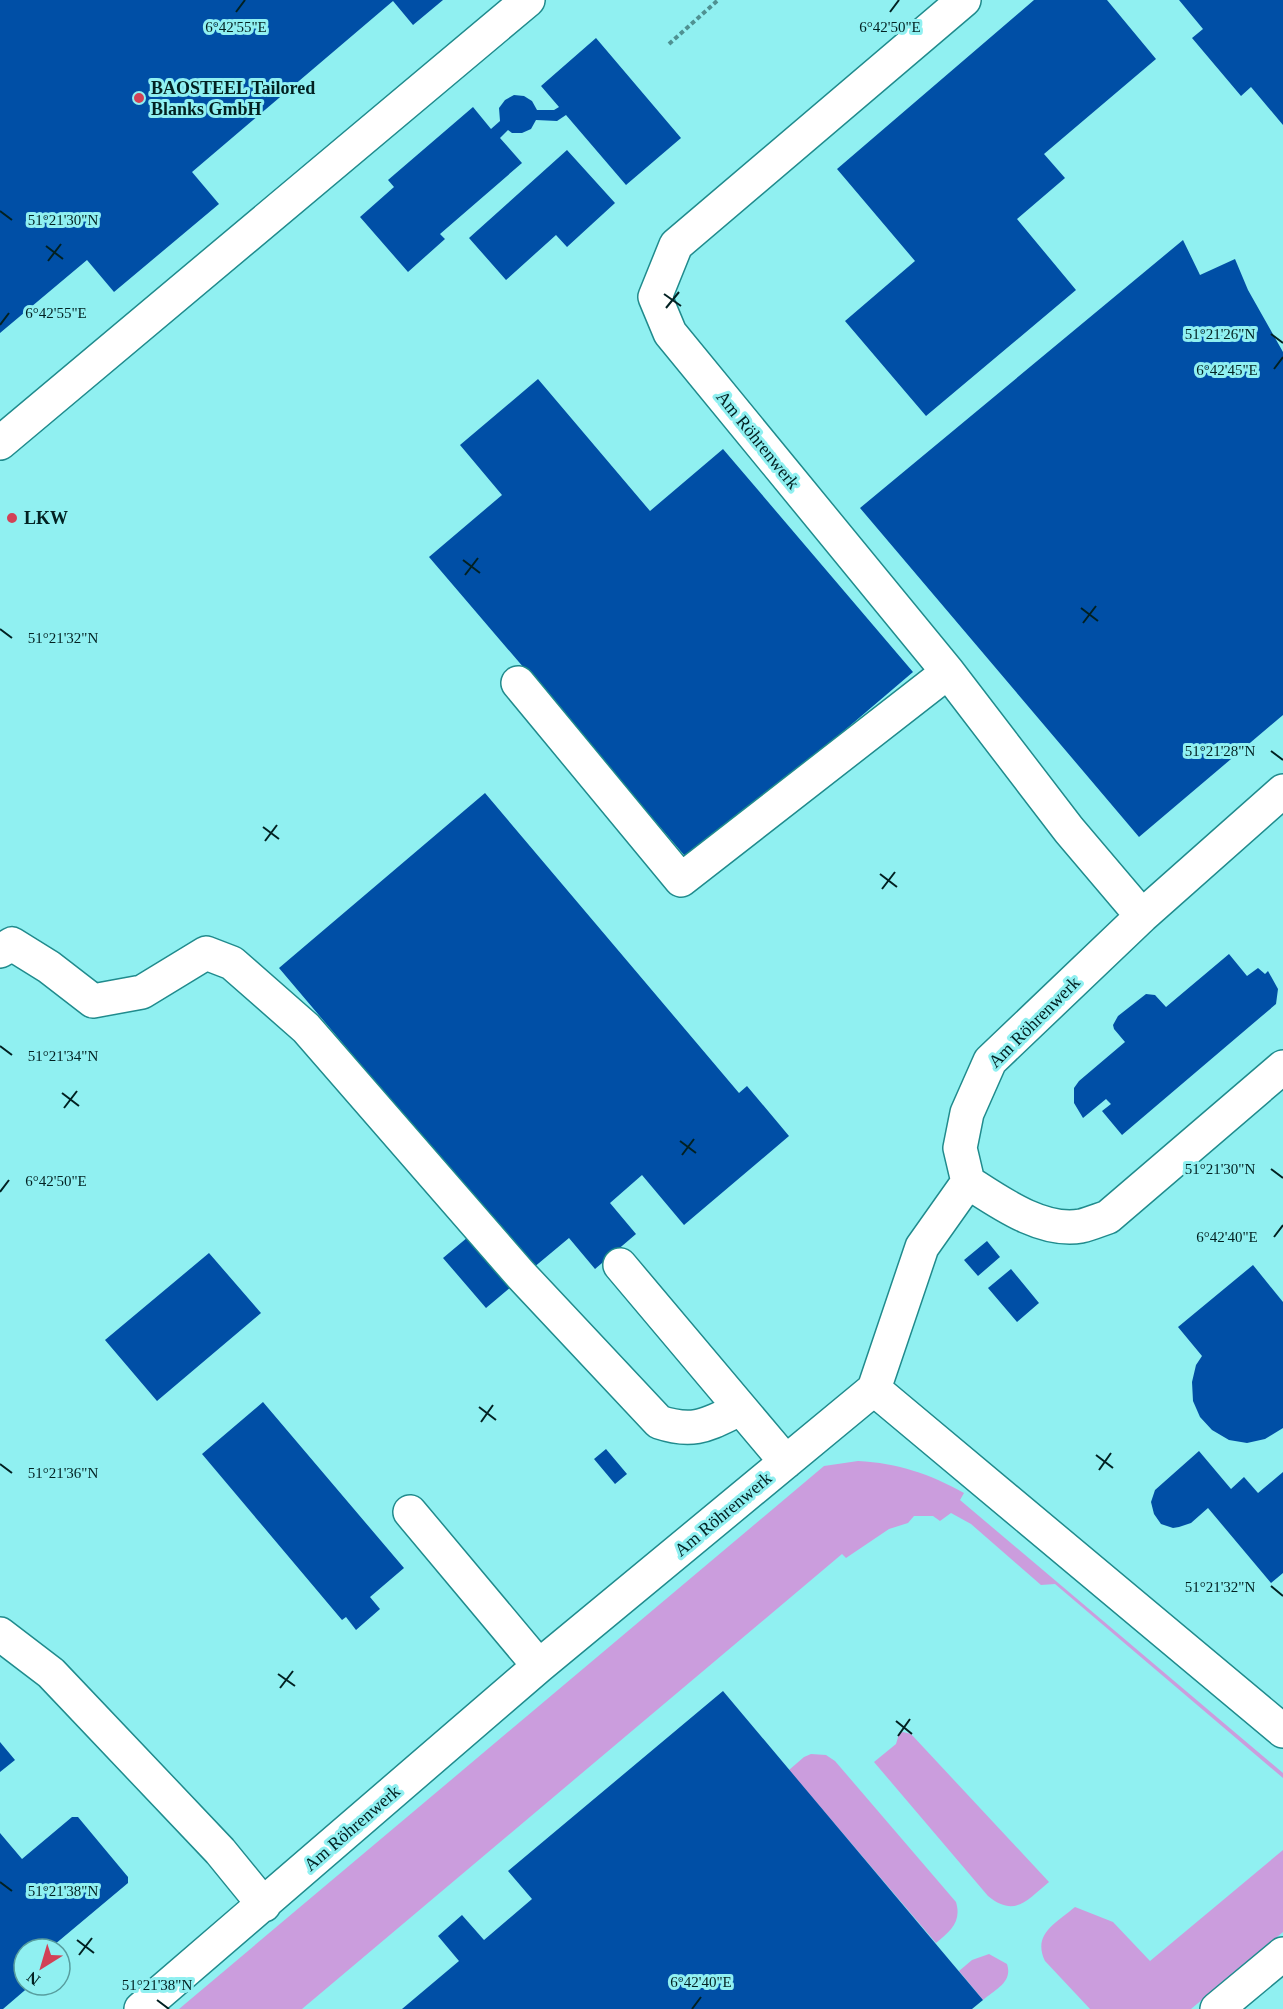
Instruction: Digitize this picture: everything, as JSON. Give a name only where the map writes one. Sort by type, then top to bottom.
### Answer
[{"type":"street","points":[[0,443],[528,0]]},
{"type":"street","name":"Am Röhrenwerk","points":[[964,0],[676,245],[655,297],[670,333],[948,672],[1069,830],[1142,916]]},
{"type":"street","points":[[518,683],[681,880],[948,672]]},
{"type":"street","name":"Am Röhrenwerk","points":[[968,1182],[960,1148],[968,1113],[990,1061],[1142,916],[1283,791]]},
{"type":"street","points":[[0,951],[12,944],[49,967],[93,1000],[142,992],[206,953],[232,963],[306,1028],[521,1275],[659,1422],[680,1429],[706,1425],[740,1409]]},
{"type":"street","points":[[1283,1067],[1108,1217],[1079,1226],[1043,1224],[1000,1203],[968,1182],[922,1247],[874,1389],[1283,1731]]},
{"type":"street","points":[[620,1265],[786,1462]]},
{"type":"street","name":"Am Röhrenwerk","points":[[141,2009],[539,1666],[874,1389]]},
{"type":"street","points":[[410,1512],[539,1666]]},
{"type":"street","points":[[0,1634],[51,1673],[220,1851],[264,1905]]},
{"type":"street","points":[[1217,2009],[1283,1954]]},
{"type":"path","points":[[669,44],[718,0]]},
{"type":"shaded area","points":[[858,1461],[887,1464],[913,1471],[939,1480],[964,1493],[960,1500],[1283,1773],[1283,1778],[1055,1584],[1041,1585],[971,1524],[951,1513],[940,1521],[933,1516],[914,1516],[908,1523],[889,1529],[846,1558],[842,1554],[302,2009],[179,2009],[824,1466]]},
{"type":"shaded area","points":[[903,1732],[911,1734],[1049,1882],[1027,1900],[1013,1906],[1006,1906],[988,1896],[874,1762],[896,1744],[899,1734]]},
{"type":"shaded area","points":[[811,1754],[826,1755],[835,1761],[956,1902],[957,1915],[954,1926],[936,1943],[789,1770]]},
{"type":"shaded area","points":[[1283,1850],[1283,1932],[1191,2009],[1090,2009],[1045,1961],[1042,1952],[1044,1936],[1054,1924],[1075,1907],[1113,1922],[1150,1961]]},
{"type":"shaded area","points":[[989,1954],[1007,1964],[1008,1976],[1002,1985],[983,2000],[959,1971],[972,1960]]},
{"type":"building","name":"BAOSTEEL Tailored Blanks GmbH","points":[[0,0],[443,0],[413,25],[393,1],[192,172],[219,204],[114,292],[87,260],[0,333]]},
{"type":"building","points":[[1034,0],[1107,0],[1156,59],[1044,154],[1065,178],[1017,219],[1076,290],[926,416],[845,321],[915,261],[837,169]]},
{"type":"building","points":[[1179,0],[1283,0],[1283,125],[1251,87],[1241,96],[1192,38],[1203,29]]},
{"type":"building","points":[[596,38],[681,138],[626,185],[566,115],[557,121],[536,120],[531,129],[522,133],[512,133],[508,130],[500,138],[522,163],[440,234],[445,239],[408,272],[360,217],[394,187],[388,180],[473,107],[491,129],[500,121],[499,108],[505,100],[514,95],[524,96],[532,101],[537,110],[554,110],[559,107],[541,86]]},
{"type":"building","points":[[567,150],[615,203],[567,247],[556,235],[506,280],[469,238]]},
{"type":"building","points":[[1183,240],[1200,275],[1235,259],[1248,290],[1283,352],[1283,715],[1139,837],[860,508]]},
{"type":"building","points":[[538,379],[650,511],[723,449],[913,672],[690,862],[429,557],[502,495],[460,445]]},
{"type":"building","points":[[485,793],[739,1093],[747,1086],[789,1136],[684,1225],[642,1175],[610,1203],[636,1234],[595,1269],[569,1238],[533,1268],[279,968]]},
{"type":"building","points":[[1229,954],[1247,976],[1258,968],[1265,974],[1268,971],[1278,989],[1276,1004],[1122,1135],[1102,1111],[1111,1104],[1106,1099],[1083,1118],[1074,1103],[1074,1088],[1079,1081],[1125,1042],[1114,1029],[1113,1025],[1118,1016],[1146,994],[1155,995],[1166,1007]]},
{"type":"building","points":[[468,1237],[511,1287],[486,1308],[443,1258]]},
{"type":"building","points":[[987,1241],[1000,1257],[978,1276],[964,1260]]},
{"type":"building","points":[[209,1253],[261,1313],[157,1401],[105,1340]]},
{"type":"building","points":[[1253,1265],[1283,1302],[1283,1428],[1265,1439],[1247,1443],[1229,1440],[1212,1430],[1200,1417],[1193,1401],[1192,1382],[1196,1365],[1202,1356],[1178,1327]]},
{"type":"building","points":[[1011,1269],[1039,1303],[1017,1322],[988,1288]]},
{"type":"building","points":[[263,1402],[404,1568],[370,1597],[380,1609],[356,1630],[346,1617],[342,1620],[202,1454]]},
{"type":"building","points":[[606,1449],[627,1474],[615,1484],[594,1459]]},
{"type":"building","points":[[1199,1451],[1231,1489],[1244,1477],[1258,1493],[1283,1472],[1283,1573],[1271,1583],[1208,1508],[1191,1523],[1173,1528],[1161,1524],[1154,1514],[1151,1502],[1155,1490]]},
{"type":"building","points":[[723,1691],[983,2000],[972,2009],[402,2009],[459,1961],[438,1936],[462,1915],[484,1940],[532,1899],[508,1871]]},
{"type":"building","points":[[0,1742],[15,1760],[0,1772]]},
{"type":"building","points":[[72,1817],[78,1817],[128,1877],[128,1883],[64,1937],[12,1937],[12,1997],[17,1997],[0,2009],[0,1833],[22,1859]]},
{"type":"place","name":"BAOSTEEL Tailored Blanks GmbH","points":[[139,98]]},
{"type":"place","name":"LKW","points":[[12,518]]}]
